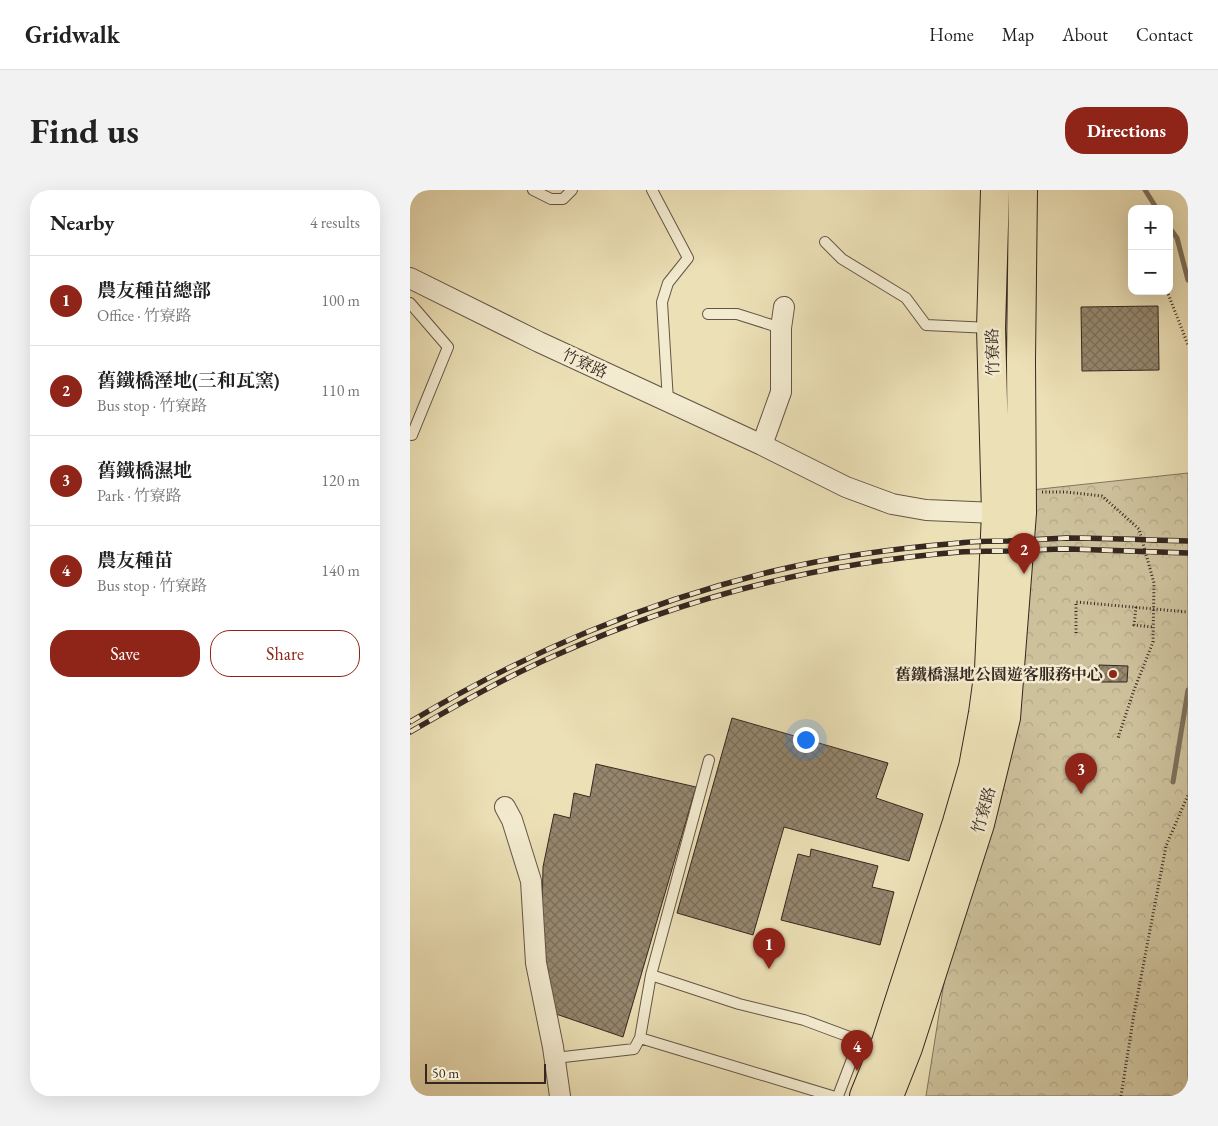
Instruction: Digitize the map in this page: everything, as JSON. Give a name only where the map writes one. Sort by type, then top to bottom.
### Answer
[{"type":"main road","name":"竹寮路","points":[[995,190],[991,328],[1013,506]]},
{"type":"main road","name":"竹寮路","points":[[864,1096],[887,1051],[973,767],[983,713],[1013,506],[1021,360],[1023,190]]},
{"type":"main road","name":"竹寮路","points":[[887,1051],[889,1096]]},
{"type":"street","name":"竹寮路","points":[[410,278],[539,342],[846,486],[892,504],[926,510],[1013,506]]},
{"type":"street","points":[[762,445],[782,392],[781,328],[784,307]]},
{"type":"street","points":[[505,807],[512,820],[532,881],[536,963],[555,1058],[560,1096]]},
{"type":"lane","points":[[533,190],[551,198],[563,198],[572,190]]},
{"type":"lane","points":[[652,190],[688,258],[668,283],[662,302],[668,402]]},
{"type":"lane","points":[[825,242],[842,259],[906,298],[926,325],[991,328]]},
{"type":"lane","points":[[410,302],[448,347],[412,435]]},
{"type":"lane","points":[[708,314],[737,314],[781,328]]},
{"type":"lane","points":[[555,1058],[634,1050],[640,1038],[651,975],[708,760]]},
{"type":"lane","points":[[651,975],[739,1004],[804,1020],[887,1051],[838,1096]]},
{"type":"lane","points":[[640,1038],[832,1096]]},
{"type":"path","points":[[1169,295],[1188,345]]},
{"type":"path","points":[[1013,506],[1066,492],[1102,496],[1139,529],[1154,583],[1153,642],[1118,738]]},
{"type":"path","points":[[1076,633],[1076,602],[1188,612]]},
{"type":"path","points":[[1136,607],[1134,625],[1153,627]]},
{"type":"path","points":[[1121,1096],[1134,1014],[1166,846],[1188,795]]},
{"type":"green space","points":[[1188,473],[1188,1096],[926,1096],[1022,491]]},
{"type":"building","points":[[1158,306],[1159,370],[1082,371],[1081,307]]},
{"type":"building","name":"舊鐵橋濕地公園遊客服務中心","points":[[1099,665],[1128,666],[1127,682],[1099,682]]},
{"type":"building","points":[[732,718],[888,763],[876,798],[923,814],[909,861],[784,827],[753,935],[677,913]]},
{"type":"building","points":[[596,764],[696,787],[623,1037],[556,1014],[544,963],[543,867],[554,814],[570,818],[574,793],[590,797]]},
{"type":"building","points":[[811,849],[878,866],[872,887],[894,892],[880,945],[781,920],[798,854],[810,857]]},
{"type":"waterway","points":[[1145,190],[1154,205]]},
{"type":"waterway","points":[[1173,232],[1177,238],[1188,280]]},
{"type":"waterway","points":[[1173,782],[1188,690]]},
{"type":"railway","points":[[410,722],[498,673],[588,632],[681,597],[778,570],[868,553],[972,542],[1066,538],[1188,541]]},
{"type":"railway","points":[[410,732],[517,673],[602,635],[702,601],[752,586],[804,574],[908,557],[960,552],[1070,549],[1188,553]]},
{"type":"place","name":"舊鐵橋溼地(三和瓦窯)","points":[[1024,574]]},
{"type":"place","name":"舊鐵橋濕地公園遊客服務中心","points":[[1113,674]]},
{"type":"place","name":"舊鐵橋濕地","points":[[1081,794]]},
{"type":"place","name":"農友種苗總部","points":[[769,969]]},
{"type":"place","name":"農友種苗","points":[[857,1071]]}]
